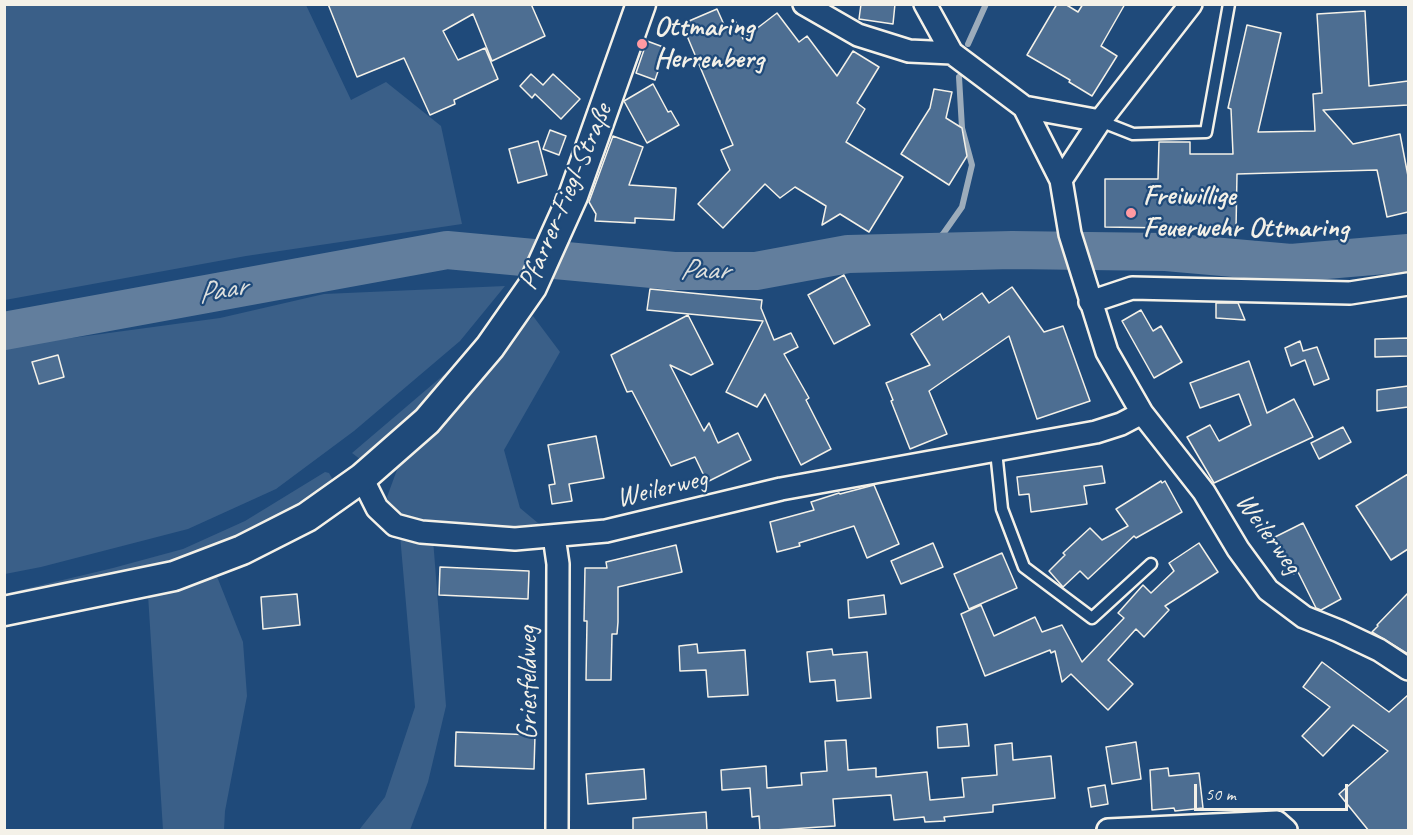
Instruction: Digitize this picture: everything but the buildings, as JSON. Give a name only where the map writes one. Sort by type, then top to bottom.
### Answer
[{"type":"main road","name":"Pfarrer-Fiegl-Straße","points":[[4,611],[174,576],[242,550],[307,517],[362,478],[427,422],[490,347],[532,287],[573,196],[641,4]]},
{"type":"street","points":[[804,4],[858,35],[909,51],[952,53]]},
{"type":"street","points":[[925,4],[952,53],[1024,107],[1100,121]]},
{"type":"street","points":[[1061,180],[1100,121],[1191,4]]},
{"type":"street","name":"Weilerweg","points":[[1024,107],[1061,180],[1070,234],[1107,352],[1142,413],[1203,492],[1268,590],[1304,617],[1379,650],[1408,669]]},
{"type":"street","points":[[1090,302],[1132,288],[1350,293],[1408,284]]},
{"type":"street","name":"Weilerweg","points":[[362,478],[377,508],[395,525],[421,532],[515,539],[554,536],[606,531],[781,489],[859,473],[1096,432],[1121,424],[1142,413]]},
{"type":"street","name":"Griesfeldweg","points":[[554,536],[558,564],[557,831]]},
{"type":"street","points":[[1108,831],[1277,822],[1286,831]]},
{"type":"lane","points":[[1100,121],[1133,134],[1206,132],[1229,4]]},
{"type":"lane","points":[[996,451],[1002,509],[1024,567],[1092,618],[1151,564]]},
{"type":"shaded area","points":[[4,5],[306,5],[351,100],[386,82],[441,126],[462,224],[246,256],[5,300]]},
{"type":"shaded area","points":[[505,286],[460,341],[354,431],[276,489],[188,529],[5,574],[5,347],[220,318],[324,294]]},
{"type":"shaded area","points":[[533,316],[560,352],[504,450],[520,508],[544,528],[515,539],[395,525],[387,497],[398,467]]},
{"type":"shaded area","points":[[480,344],[447,385],[365,463],[352,453]]},
{"type":"shaded area","points":[[325,472],[329,473],[333,480],[332,488],[259,530],[187,561],[5,609],[4,594],[183,549],[245,521]]},
{"type":"shaded area","points":[[400,535],[433,539],[446,706],[428,782],[410,830],[359,830],[385,797],[415,707]]},
{"type":"shaded area","points":[[216,574],[243,642],[247,696],[225,811],[224,830],[163,830],[148,595]]},
{"type":"waterway","points":[[968,44],[986,4]]},
{"type":"waterway","points":[[923,252],[943,234],[962,207],[972,165],[962,128],[959,77]]},
{"type":"waterway","name":"Paar","points":[[4,331],[447,250],[674,271],[756,271],[848,254],[1012,250],[1166,252],[1291,263],[1408,253]]},
{"type":"place","name":"Ottmaring Herrenberg","points":[[642,44]]},
{"type":"place","name":"Freiwillige Feuerwehr Ottmaring","points":[[1131,213]]}]
